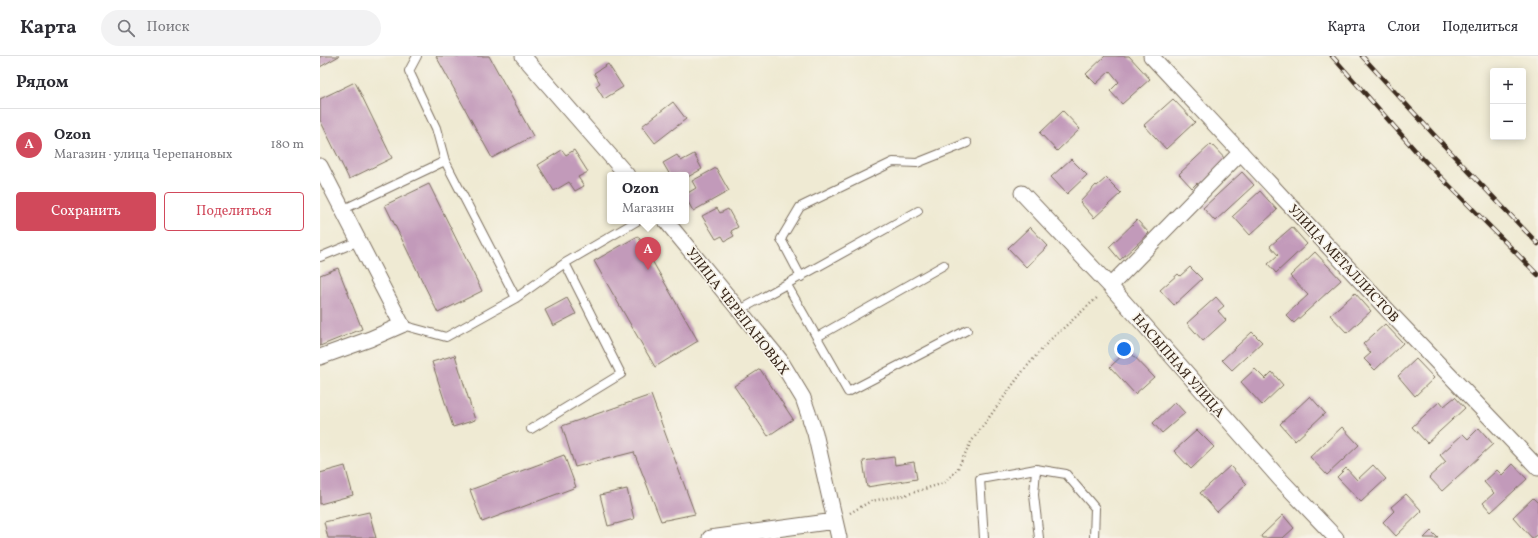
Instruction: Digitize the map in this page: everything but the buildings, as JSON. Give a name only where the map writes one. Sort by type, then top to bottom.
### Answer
[{"type":"street","points":[[523,56],[624,172]]},
{"type":"street","name":"УЛИЦА МЕТАЛЛИСТОВ","points":[[1151,56],[1538,468]]},
{"type":"street","points":[[1110,286],[1240,152]]},
{"type":"street","points":[[320,166],[344,209],[402,325],[370,339],[320,357]]},
{"type":"street","name":"НАСЫПНАЯ УЛИЦА","points":[[1022,193],[1110,286],[1275,474],[1336,538]]},
{"type":"street","name":"УЛИЦА ЧЕРЕПАНОВЫХ","points":[[668,224],[780,360],[803,398],[815,433],[839,538]]},
{"type":"street","points":[[710,538],[835,521]]},
{"type":"lane","points":[[417,56],[410,71],[436,128],[445,161],[516,298]]},
{"type":"lane","points":[[801,277],[781,239],[800,207],[892,162],[917,163],[967,143]]},
{"type":"lane","points":[[344,209],[445,161]]},
{"type":"lane","points":[[740,310],[918,211]]},
{"type":"lane","points":[[402,325],[446,336],[516,298],[565,263],[632,224]]},
{"type":"lane","points":[[320,257],[359,241]]},
{"type":"lane","points":[[531,429],[621,374],[565,263]]},
{"type":"lane","points":[[817,337],[944,265]]},
{"type":"lane","points":[[787,285],[848,392],[967,330]]},
{"type":"lane","points":[[1036,468],[1034,495],[1039,538]]},
{"type":"lane","points":[[984,538],[980,479],[1036,468],[1066,474],[1095,508],[1094,538]]},
{"type":"path","points":[[835,521],[872,501],[905,495],[944,483],[957,470],[972,442],[1023,371],[1058,332],[1110,286]]},
{"type":"railway","points":[[1332,56],[1421,157],[1538,275]]},
{"type":"railway","points":[[1362,56],[1436,137],[1538,244]]},
{"type":"place","name":"Ozon","points":[[648,270]]}]
